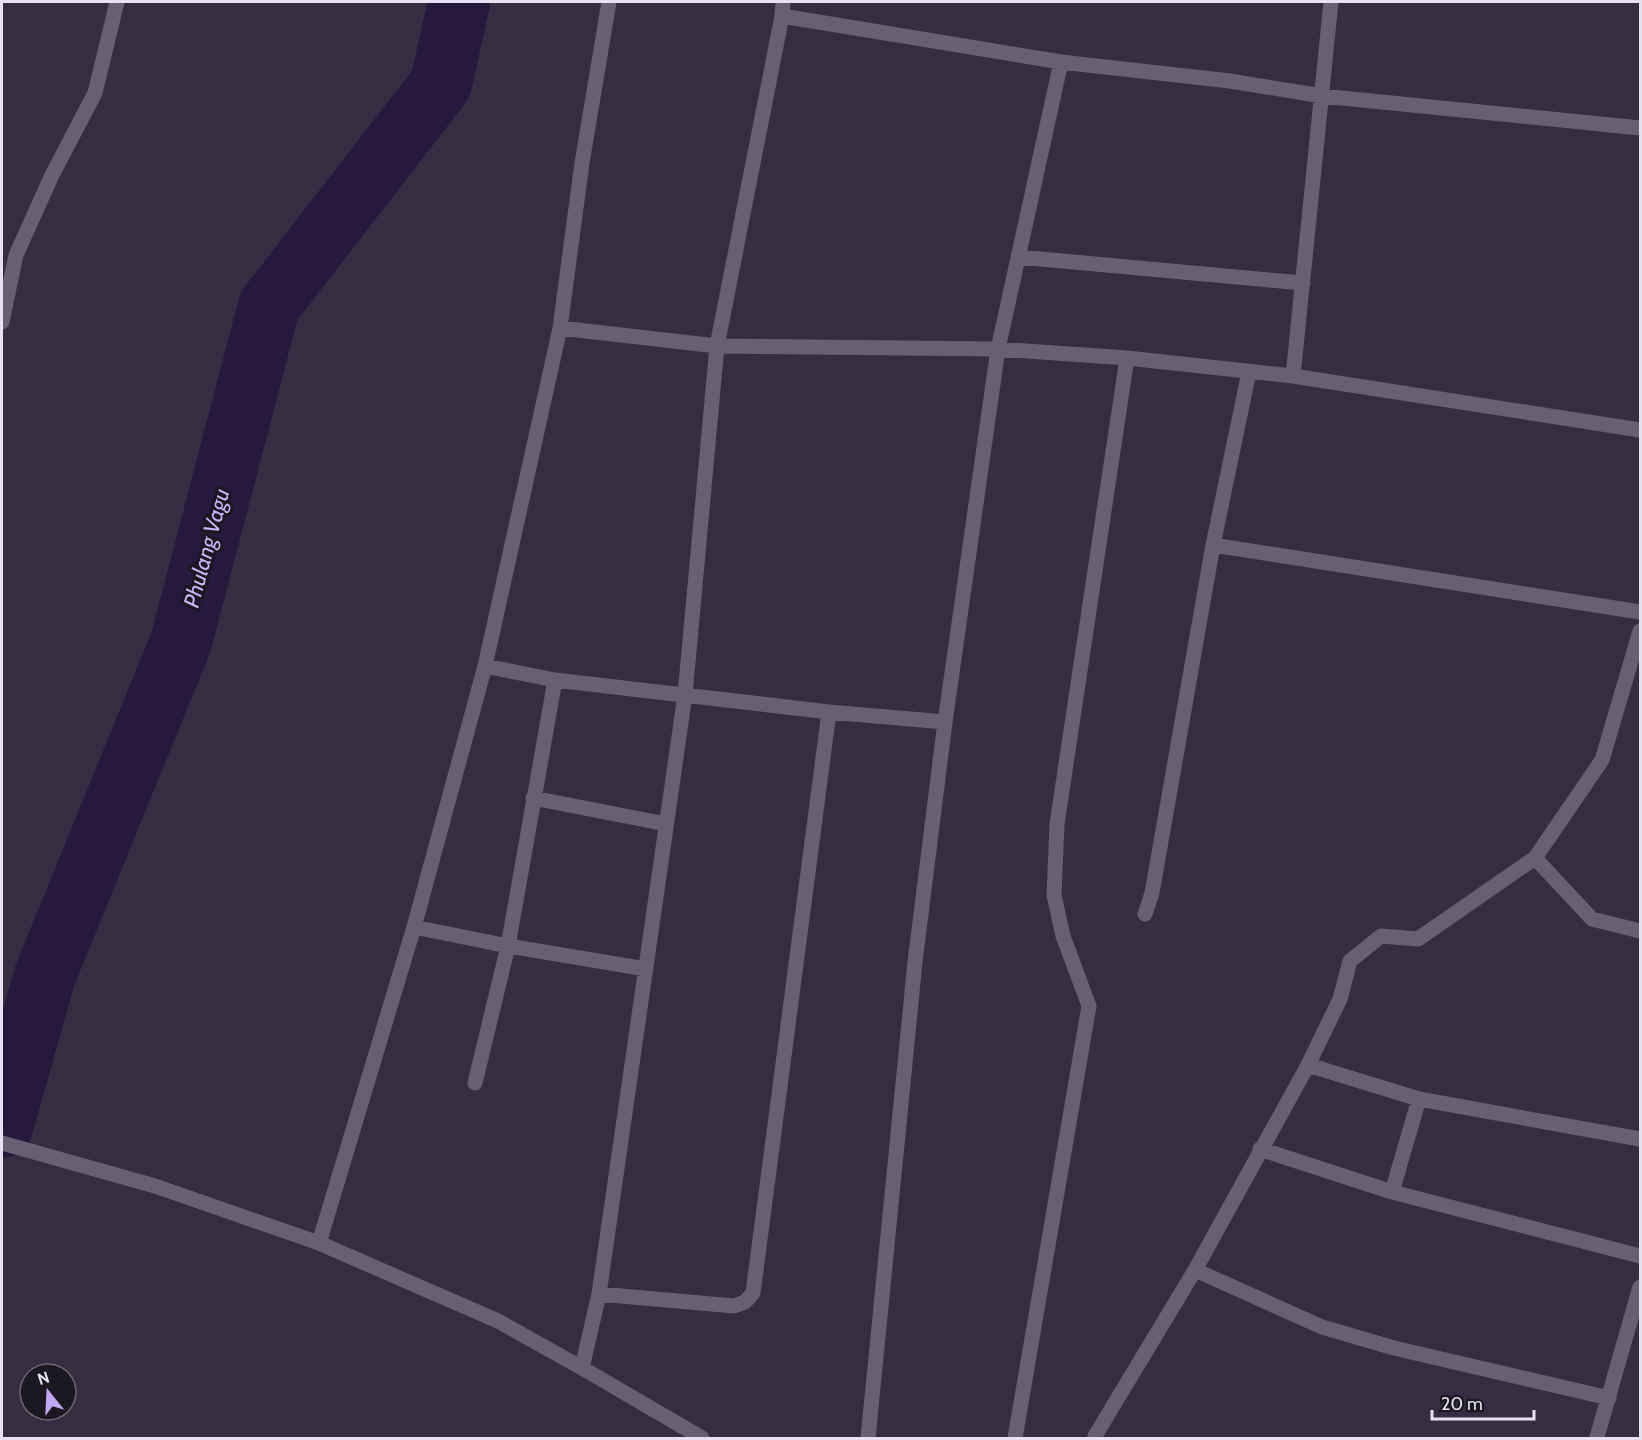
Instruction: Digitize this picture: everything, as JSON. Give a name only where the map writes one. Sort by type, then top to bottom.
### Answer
[{"type":"street","points":[[2,322],[16,255],[52,175],[96,93],[117,2]]},
{"type":"street","points":[[319,1243],[414,927],[485,666],[560,328],[582,163],[609,2]]},
{"type":"street","points":[[1293,376],[1331,2]]},
{"type":"street","points":[[582,1368],[599,1293],[685,695],[717,346],[782,9],[1061,62],[1230,81],[1322,96],[1641,128]]},
{"type":"street","points":[[868,1438],[915,962],[945,722],[998,350],[1061,62]]},
{"type":"street","points":[[1019,257],[1304,283]]},
{"type":"street","points":[[560,328],[717,346],[998,350],[1126,358],[1293,376],[1641,430]]},
{"type":"street","points":[[1015,1438],[1089,1006],[1063,936],[1054,895],[1057,824],[1126,358]]},
{"type":"street","points":[[1145,914],[1152,893],[1213,545],[1249,372]]},
{"type":"street","points":[[1213,545],[1641,612]]},
{"type":"street","points":[[1098,1438],[1195,1270],[1308,1065],[1340,999],[1350,961],[1382,936],[1418,939],[1535,858],[1602,760],[1641,631]]},
{"type":"street","points":[[485,666],[555,680],[829,712],[945,722]]},
{"type":"street","points":[[475,1083],[508,946],[555,680]]},
{"type":"street","points":[[599,1293],[734,1306],[744,1302],[753,1293],[829,712]]},
{"type":"street","points":[[533,798],[666,824]]},
{"type":"street","points":[[1535,858],[1592,919],[1641,931]]},
{"type":"street","points":[[414,927],[508,946],[646,969]]},
{"type":"street","points":[[1308,1065],[1419,1099],[1641,1139]]},
{"type":"street","points":[[1392,1192],[1419,1099]]},
{"type":"street","points":[[2,1143],[155,1186],[319,1243],[498,1321],[702,1438]]},
{"type":"street","points":[[1260,1149],[1392,1192],[1641,1256]]},
{"type":"street","points":[[1195,1270],[1322,1327],[1394,1348],[1609,1398]]},
{"type":"street","points":[[1600,1438],[1641,1287]]},
{"type":"waterway","name":"Phulang Vagu","points":[[2,1127],[45,975],[181,642],[269,306],[441,84],[459,2]]}]
